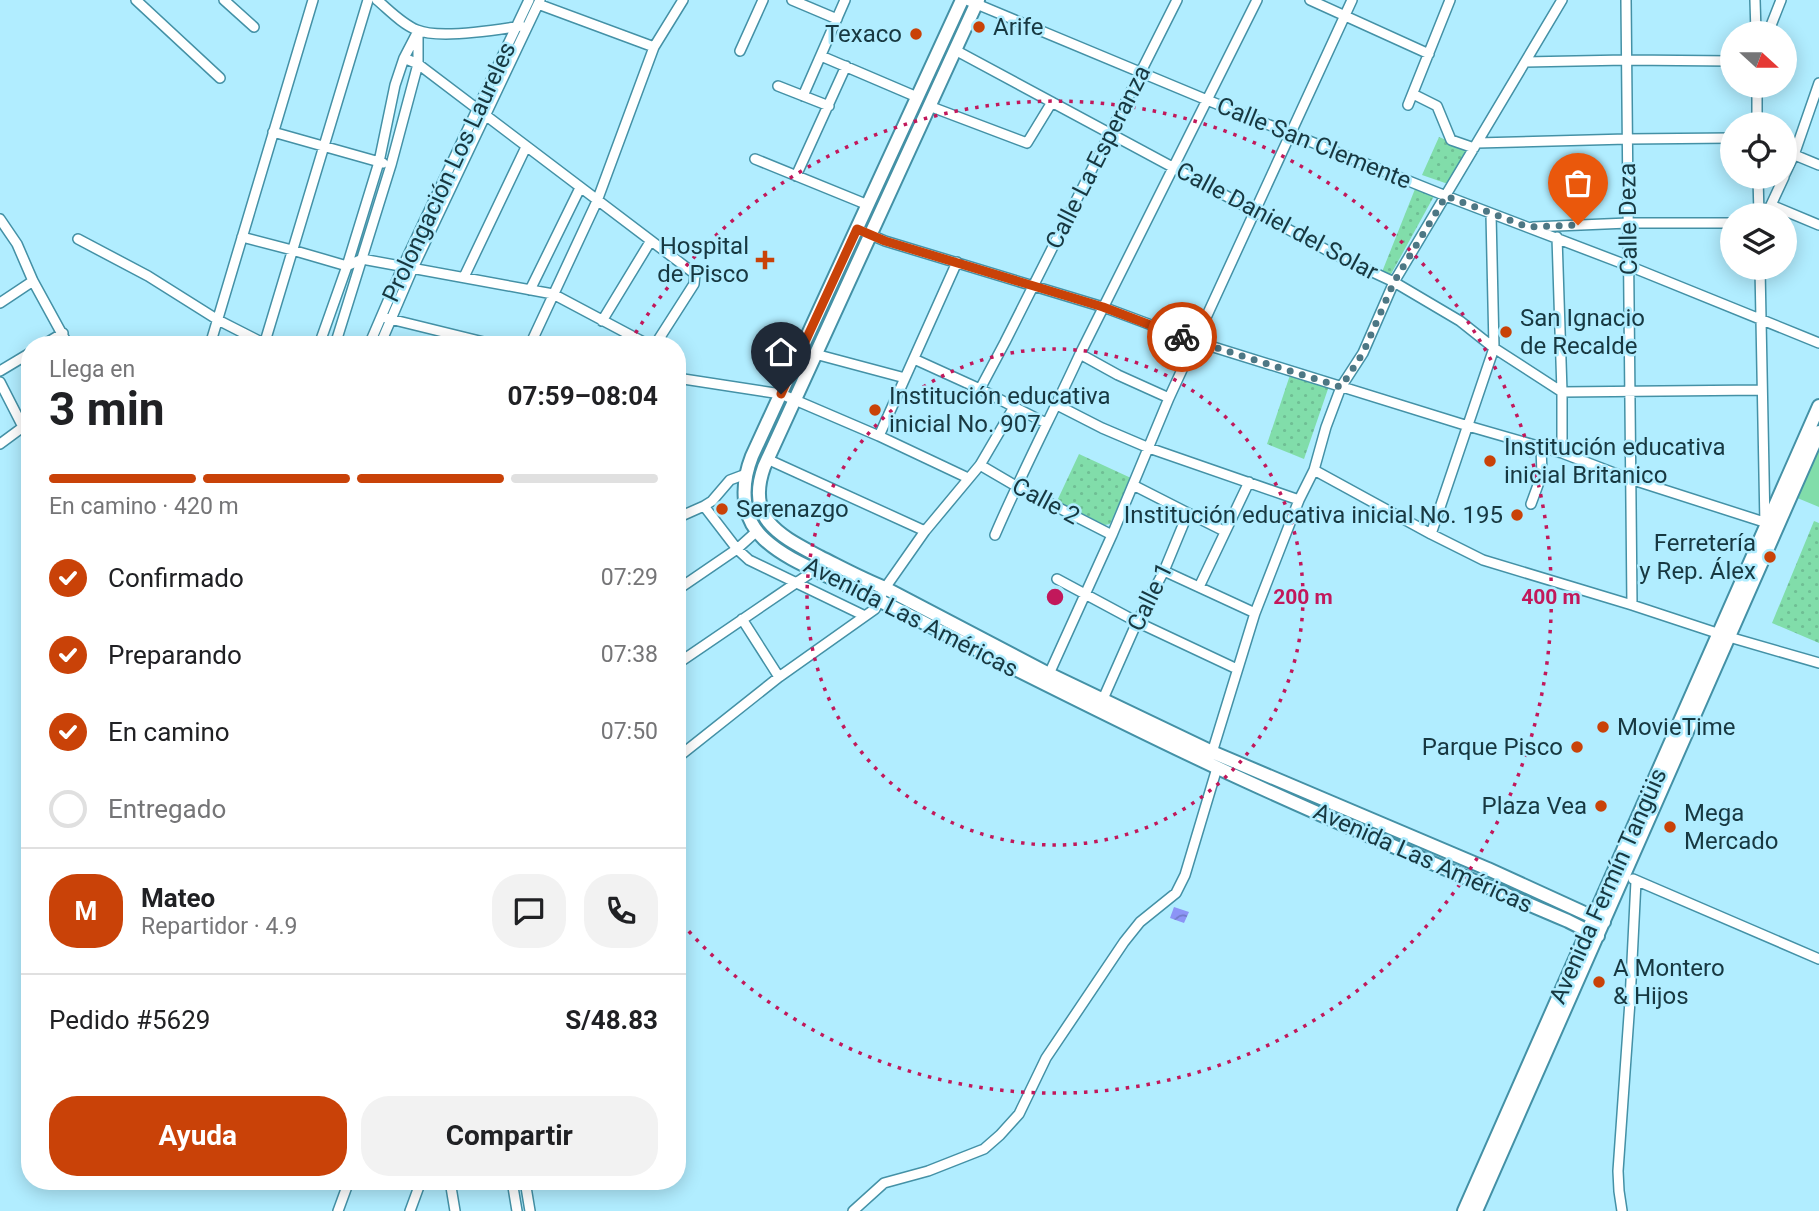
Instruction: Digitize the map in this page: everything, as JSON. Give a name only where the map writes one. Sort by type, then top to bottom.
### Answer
[{"type":"main road","name":"Avenida Las Américas","points":[[971,1],[955,50],[929,106],[781,394],[752,456],[746,474],[744,500],[750,520],[762,538],[786,555],[815,570],[882,594],[1103,699],[1213,761]]},
{"type":"main road","name":"Avenida Las Américas","points":[[971,1],[931,66],[868,205],[863,232],[815,354],[760,476],[758,496],[763,514],[787,539],[863,579],[882,594],[1023,673],[1213,761],[1600,919]]},
{"type":"main road","points":[[931,66],[944,73]]},
{"type":"main road","name":"Avenida Fermín Tangüis","points":[[1600,919],[1601,902],[1724,636],[1819,407]]},
{"type":"main road","name":"Avenida Fermín Tangüis","points":[[1768,529],[1819,432]]},
{"type":"main road","name":"Avenida Fermín Tangüis","points":[[1476,1211],[1508,1126],[1593,934],[1600,919],[1630,878],[1675,746]]},
{"type":"main road","name":"Avenida Las Américas","points":[[1264,782],[1593,934]]},
{"type":"main road","points":[[1578,909],[1591,908],[1601,902]]},
{"type":"main road","name":"Avenida Fermín Tangüis","points":[[1464,1211],[1508,1126]]},
{"type":"street","points":[[137,0],[220,78]]},
{"type":"street","points":[[224,0],[254,27]]},
{"type":"street","points":[[213,336],[313,0]]},
{"type":"street","points":[[267,336],[368,0]]},
{"type":"street","points":[[377,0],[411,27],[425,33],[454,33],[528,25]]},
{"type":"street","points":[[534,336],[597,201],[654,47],[683,0]]},
{"type":"street","points":[[740,51],[763,0]]},
{"type":"street","points":[[792,0],[837,19]]},
{"type":"street","points":[[803,96],[845,0]]},
{"type":"street","name":"Calle La Esperanza","points":[[980,389],[1177,0]]},
{"type":"street","points":[[995,535],[1046,423],[1257,0]]},
{"type":"street","points":[[1310,0],[1429,54]]},
{"type":"street","points":[[1049,674],[1112,535],[1194,341],[1352,0]]},
{"type":"street","points":[[1408,105],[1450,0]]},
{"type":"street","points":[[853,1211],[884,1183],[928,1171],[984,1149],[1000,1135],[1019,1114],[1046,1058],[1124,942],[1140,922],[1176,893],[1185,875],[1237,669],[1255,613],[1299,500],[1314,470],[1341,387],[1363,353],[1394,282],[1562,0]]},
{"type":"street","name":"Calle Deza","points":[[1626,0],[1632,605]]},
{"type":"street","points":[[1755,0],[1756,21]]},
{"type":"street","points":[[1773,21],[1782,0]]},
{"type":"street","points":[[536,1],[654,47]]},
{"type":"street","name":"Prolongación Los Laureles","points":[[408,267],[486,116],[528,25],[536,1]]},
{"type":"street","name":"Prolongación Los Laureles","points":[[375,336],[386,318],[517,27],[536,1]]},
{"type":"street","name":"Calle San Clemente","points":[[971,1],[1207,100],[1819,343]]},
{"type":"street","points":[[322,336],[379,162],[395,85],[404,58],[418,31]]},
{"type":"street","points":[[338,336],[391,164],[418,64],[418,31]]},
{"type":"street","name":"Calle Daniel del Solar","points":[[955,50],[1334,254],[1394,282],[1460,321],[1494,348],[1562,392]]},
{"type":"street","points":[[821,56],[917,97]]},
{"type":"street","points":[[404,58],[418,64],[695,274],[694,284],[661,336]]},
{"type":"street","points":[[1525,62],[1720,61]]},
{"type":"street","points":[[796,176],[846,66]]},
{"type":"street","points":[[1797,134],[1819,83]]},
{"type":"street","points":[[778,86],[829,106]]},
{"type":"street","points":[[1413,94],[1437,106],[1451,140],[1476,146],[1720,138]]},
{"type":"street","points":[[929,106],[1027,143],[1052,102]]},
{"type":"street","points":[[273,132],[391,164]]},
{"type":"street","points":[[464,277],[526,147]]},
{"type":"street","points":[[1797,156],[1819,165]]},
{"type":"street","points":[[755,159],[868,205]]},
{"type":"street","points":[[530,290],[580,188]]},
{"type":"street","points":[[1431,534],[1494,348],[1491,214]]},
{"type":"street","points":[[1797,216],[1819,225]]},
{"type":"street","points":[[0,219],[17,244],[33,281],[64,336]]},
{"type":"street","points":[[1528,227],[1720,223]]},
{"type":"street","points":[[863,232],[1103,307],[1194,341],[1562,453],[1768,529],[1760,280]]},
{"type":"street","points":[[242,236],[346,266],[362,259],[553,294],[631,336]]},
{"type":"street","points":[[1557,237],[1562,453]]},
{"type":"street","points":[[78,239],[148,276],[218,320],[249,336]]},
{"type":"street","points":[[602,321],[650,242]]},
{"type":"street","points":[[879,436],[957,262]]},
{"type":"street","points":[[0,303],[33,281]]},
{"type":"street","points":[[386,318],[460,336]]},
{"type":"street","name":"Prolongación Los Laureles","points":[[382,336],[386,318]]},
{"type":"street","points":[[58,336],[63,333]]},
{"type":"street","points":[[815,354],[905,378]]},
{"type":"street","points":[[1080,354],[1169,398]]},
{"type":"street","points":[[0,371],[21,358]]},
{"type":"street","points":[[914,359],[1046,423]]},
{"type":"street","points":[[686,379],[781,394],[968,478]]},
{"type":"street","points":[[0,382],[21,423]]},
{"type":"street","points":[[1562,392],[1762,390]]},
{"type":"street","points":[[1057,405],[1149,448],[1299,500]]},
{"type":"street","points":[[686,751],[779,677],[875,609],[882,594],[925,531],[980,465],[1014,407]]},
{"type":"street","points":[[0,444],[21,428]]},
{"type":"street","points":[[1531,504],[1542,474],[1541,447]]},
{"type":"street","points":[[767,459],[925,531]]},
{"type":"street","name":"Calle 2","points":[[980,465],[1112,535]]},
{"type":"street","points":[[1314,470],[1483,560],[1819,663]]},
{"type":"street","points":[[686,514],[712,501],[730,480],[746,474]]},
{"type":"street","points":[[1199,587],[1249,482]]},
{"type":"street","points":[[1133,485],[1224,531]]},
{"type":"street","points":[[704,506],[737,549],[749,560],[866,616]]},
{"type":"street","name":"Calle 1","points":[[1103,699],[1137,622],[1164,571],[1188,513]]},
{"type":"street","points":[[686,584],[737,549],[757,531]]},
{"type":"street","points":[[686,658],[815,570]]},
{"type":"street","points":[[1164,571],[1255,613]]},
{"type":"street","points":[[1057,579],[1137,622],[1237,669]]},
{"type":"street","points":[[741,620],[779,677]]},
{"type":"street","points":[[1622,1211],[1618,1171],[1630,1001],[1630,878],[1819,960]]},
{"type":"street","points":[[338,1211],[346,1190]]},
{"type":"street","points":[[410,1211],[418,1190]]},
{"type":"street","points":[[452,1190],[455,1211]]},
{"type":"street","points":[[514,1190],[517,1211]]},
{"type":"street","points":[[526,1190],[530,1211]]},
{"type":"green space","points":[[1439,137],[1468,149],[1448,184],[1422,175]]},
{"type":"green space","points":[[1415,189],[1434,196],[1390,276],[1382,272]]},
{"type":"green space","points":[[1290,375],[1329,386],[1304,459],[1267,444]]},
{"type":"green space","points":[[1819,442],[1819,507],[1795,497]]},
{"type":"green space","points":[[1079,454],[1131,478],[1110,524],[1105,525],[1057,501]]},
{"type":"green space","points":[[1814,521],[1819,523],[1819,643],[1772,623]]},
{"type":"water","points":[[1174,907],[1189,912],[1184,923],[1170,918]]},
{"type":"way so far","points":[[1182,337],[1341,387],[1363,353],[1394,282],[1446,196],[1528,227],[1578,225]]},
{"type":"place","name":"Arife","points":[[979,27]]},
{"type":"place","name":"Texaco","points":[[916,34]]},
{"type":"place","name":"Hospital de Pisco","points":[[765,260]]},
{"type":"place","name":"San Ignacio de Recalde","points":[[1506,332]]},
{"type":"place","name":"Institución educativa inicial No. 907","points":[[875,410]]},
{"type":"place","name":"Institución educativa inicial Britanico","points":[[1490,461]]},
{"type":"place","name":"Serenazgo","points":[[722,509]]},
{"type":"place","name":"Institución educativa inicial No. 195","points":[[1517,515]]},
{"type":"place","name":"Ferretería y Rep. Álex","points":[[1770,557]]},
{"type":"place","name":"MovieTime","points":[[1603,727]]},
{"type":"place","name":"Parque Pisco","points":[[1577,747]]},
{"type":"place","name":"Plaza Vea","points":[[1601,806]]},
{"type":"place","name":"Mega Mercado","points":[[1670,827]]},
{"type":"place","name":"A Montero & Hijos","points":[[1599,982]]},
{"type":"route","points":[[781,394],[857,229],[885,241],[1103,307],[1182,337]]}]
